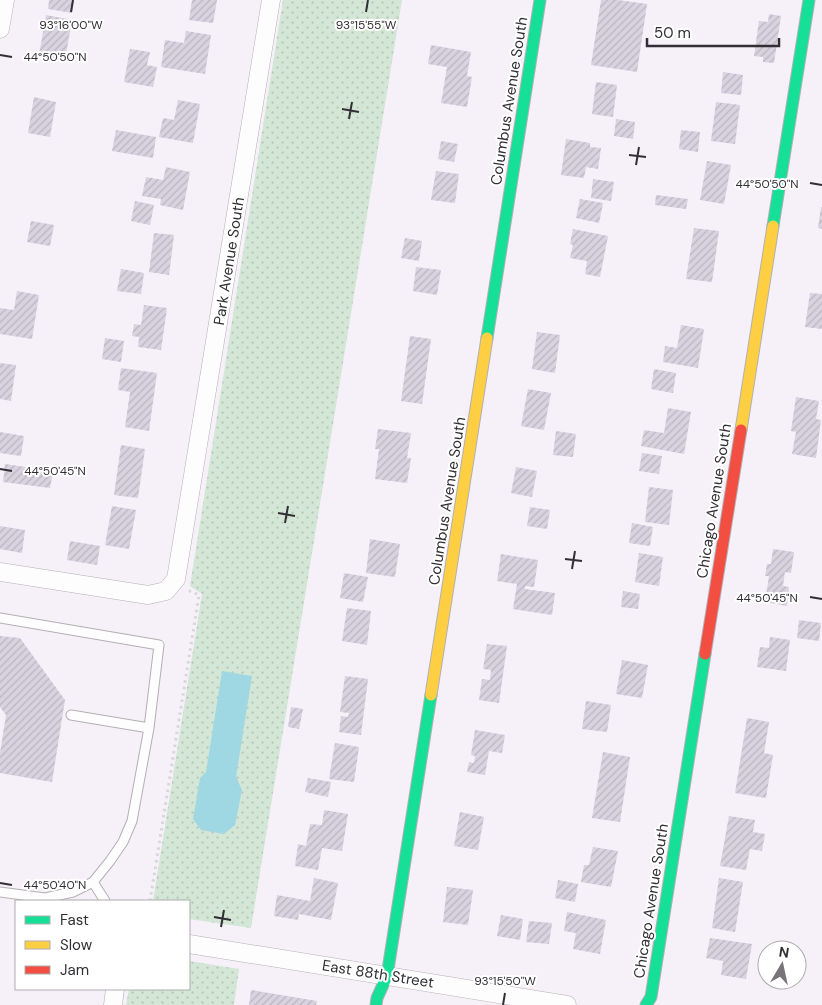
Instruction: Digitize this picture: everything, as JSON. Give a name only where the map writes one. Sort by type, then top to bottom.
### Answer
[{"type":"street","points":[[0,29],[5,0]]},
{"type":"street","name":"Park Avenue South","points":[[176,579],[187,523],[271,0]]},
{"type":"street","name":"Columbus Avenue South","points":[[376,1005],[387,976],[540,0]]},
{"type":"street","name":"Chicago Avenue South","points":[[646,1005],[652,994],[809,0]]},
{"type":"street","points":[[0,572],[148,595],[166,591],[176,579]]},
{"type":"street","name":"East 88th Street","points":[[190,944],[567,1005]]},
{"type":"street","points":[[113,1005],[115,990]]},
{"type":"lane","points":[[0,618],[159,645],[149,728],[132,821],[123,842],[93,882],[73,892],[45,898],[0,892]]},
{"type":"lane","points":[[71,715],[149,728]]},
{"type":"lane","points":[[93,882],[104,900]]},
{"type":"path","points":[[150,900],[199,596],[185,590],[176,579]]},
{"type":"green space","points":[[283,0],[402,0],[251,928],[190,919],[190,900],[153,900],[202,594],[190,586]]},
{"type":"green space","points":[[190,961],[239,969],[234,1005],[126,1005],[129,990],[190,990]]},
{"type":"water","points":[[222,671],[252,676],[236,777],[242,790],[235,825],[224,834],[201,830],[193,819],[200,778],[206,772]]},
{"type":"building","points":[[49,0],[74,0],[72,13],[48,9]]},
{"type":"building","points":[[192,0],[217,0],[213,23],[189,20]]},
{"type":"building","points":[[601,0],[647,4],[637,72],[591,65]]},
{"type":"building","points":[[769,14],[781,16],[774,63],[763,62],[763,57],[754,56],[759,21],[768,22]]},
{"type":"building","points":[[46,15],[72,20],[65,60],[39,55]]},
{"type":"building","points":[[186,31],[211,35],[205,74],[161,67],[165,40],[184,43]]},
{"type":"building","points":[[431,45],[471,52],[467,76],[472,77],[467,107],[441,103],[447,67],[428,64]]},
{"type":"building","points":[[130,49],[150,52],[147,65],[157,67],[153,87],[124,82]]},
{"type":"building","points":[[723,72],[743,75],[741,95],[721,93]]},
{"type":"building","points":[[596,82],[617,85],[613,117],[592,114]]},
{"type":"building","points":[[34,97],[56,102],[50,137],[28,133]]},
{"type":"building","points":[[178,100],[200,104],[193,143],[159,137],[163,118],[174,120]]},
{"type":"building","points":[[716,102],[740,105],[735,144],[711,141]]},
{"type":"building","points":[[616,119],[635,122],[633,139],[614,136]]},
{"type":"building","points":[[116,130],[156,137],[153,158],[112,151]]},
{"type":"building","points":[[681,130],[700,132],[698,152],[679,149]]},
{"type":"building","points":[[566,139],[590,143],[590,147],[601,148],[598,169],[586,167],[584,178],[561,175]]},
{"type":"building","points":[[441,141],[458,144],[454,162],[438,159]]},
{"type":"building","points":[[707,161],[731,165],[724,204],[700,200]]},
{"type":"building","points":[[166,167],[190,172],[183,210],[160,205],[161,199],[142,196],[146,177],[163,180]]},
{"type":"building","points":[[436,171],[459,174],[455,203],[431,200]]},
{"type":"building","points":[[593,179],[614,182],[611,201],[591,198]]},
{"type":"building","points":[[656,195],[688,199],[686,209],[655,205]]},
{"type":"building","points":[[580,199],[603,203],[599,223],[576,218]]},
{"type":"building","points":[[135,201],[154,205],[150,225],[131,221]]},
{"type":"building","points":[[822,207],[822,229],[818,228]]},
{"type":"building","points":[[31,221],[54,225],[50,246],[27,242]]},
{"type":"building","points":[[694,228],[719,231],[712,282],[686,279]]},
{"type":"building","points":[[573,229],[608,236],[600,277],[585,274],[587,261],[570,258],[573,245],[570,244]]},
{"type":"building","points":[[154,233],[174,235],[169,275],[149,272]]},
{"type":"building","points":[[405,238],[422,241],[419,261],[401,258]]},
{"type":"building","points":[[416,267],[441,270],[437,295],[413,291]]},
{"type":"building","points":[[121,269],[144,273],[141,294],[117,291]]},
{"type":"building","points":[[17,291],[39,295],[32,339],[0,334],[0,308],[14,310]]},
{"type":"building","points":[[810,293],[822,294],[822,329],[805,327]]},
{"type":"building","points":[[144,305],[167,308],[161,350],[138,347],[139,337],[132,336],[134,324],[141,325]]},
{"type":"building","points":[[681,325],[704,329],[698,368],[663,362],[665,346],[677,348]]},
{"type":"building","points":[[537,332],[560,335],[555,373],[532,369]]},
{"type":"building","points":[[410,336],[431,339],[422,404],[401,401]]},
{"type":"building","points":[[105,338],[124,341],[121,362],[102,359]]},
{"type":"building","points":[[0,363],[16,365],[11,401],[0,399]]},
{"type":"building","points":[[121,368],[157,373],[149,431],[125,427],[130,392],[118,390]]},
{"type":"building","points":[[654,369],[676,373],[673,393],[651,389]]},
{"type":"building","points":[[528,389],[551,393],[544,430],[521,426]]},
{"type":"building","points":[[796,397],[819,401],[816,419],[821,420],[816,458],[792,454],[796,432],[791,431]]},
{"type":"building","points":[[668,408],[691,412],[684,454],[641,446],[644,430],[664,433]]},
{"type":"building","points":[[378,429],[411,433],[407,458],[411,458],[407,483],[375,479],[379,449],[375,449]]},
{"type":"building","points":[[556,431],[576,434],[573,457],[553,455]]},
{"type":"building","points":[[0,432],[24,436],[21,456],[0,453]]},
{"type":"building","points":[[121,445],[145,449],[138,498],[114,495]]},
{"type":"building","points":[[642,453],[662,456],[659,474],[639,471]]},
{"type":"building","points":[[5,464],[53,471],[50,488],[3,482]]},
{"type":"building","points":[[516,467],[537,471],[532,497],[511,493]]},
{"type":"building","points":[[649,487],[673,490],[669,525],[645,522]]},
{"type":"building","points":[[112,506],[136,510],[129,549],[105,545]]},
{"type":"building","points":[[530,507],[550,510],[547,529],[527,526]]},
{"type":"building","points":[[632,523],[653,527],[650,546],[629,543]]},
{"type":"building","points":[[0,526],[25,530],[22,553],[0,549]]},
{"type":"building","points":[[370,539],[400,544],[395,577],[366,573]]},
{"type":"building","points":[[70,541],[100,546],[97,565],[67,560]]},
{"type":"building","points":[[773,549],[794,552],[791,573],[785,572],[783,586],[789,587],[787,606],[765,602],[769,576],[765,576],[767,564],[771,564]]},
{"type":"building","points":[[639,553],[663,557],[659,586],[635,582]]},
{"type":"building","points":[[501,554],[538,560],[534,587],[525,586],[525,589],[555,593],[552,615],[513,609],[517,584],[497,581]]},
{"type":"building","points":[[344,573],[368,577],[363,602],[340,598]]},
{"type":"building","points":[[623,591],[640,594],[638,609],[621,607]]},
{"type":"building","points":[[347,608],[371,611],[367,645],[342,641]]},
{"type":"building","points":[[799,620],[821,623],[819,641],[797,638]]},
{"type":"building","points":[[0,636],[20,638],[65,700],[52,782],[0,773],[0,753],[6,715],[0,707]]},
{"type":"building","points":[[770,637],[790,640],[786,671],[757,667],[760,647],[769,648]]},
{"type":"building","points":[[487,644],[507,646],[499,703],[479,700],[482,679],[490,680],[491,670],[483,669]]},
{"type":"building","points":[[622,660],[648,665],[642,698],[616,694]]},
{"type":"building","points":[[345,676],[368,679],[361,735],[339,732],[341,716],[348,717],[349,713],[340,712]]},
{"type":"building","points":[[586,701],[611,705],[607,732],[582,729]]},
{"type":"building","points":[[291,707],[303,709],[299,729],[288,727]]},
{"type":"building","points":[[747,718],[769,722],[764,753],[773,755],[766,798],[735,793]]},
{"type":"building","points":[[475,730],[505,735],[502,753],[489,751],[485,775],[467,772],[469,762],[474,763],[475,756],[471,755]]},
{"type":"building","points":[[335,743],[359,747],[354,782],[329,779]]},
{"type":"building","points":[[603,752],[630,757],[620,822],[592,818]]},
{"type":"building","points":[[308,778],[331,782],[328,797],[305,792]]},
{"type":"building","points":[[324,810],[348,814],[342,851],[322,848],[318,870],[295,866],[298,844],[306,846],[310,824],[322,825]]},
{"type":"building","points":[[460,812],[484,817],[478,850],[454,846]]},
{"type":"building","points":[[729,816],[755,820],[753,832],[765,834],[762,851],[750,849],[746,870],[720,866]]},
{"type":"building","points":[[593,847],[618,851],[611,887],[581,882],[584,865],[589,865]]},
{"type":"building","points":[[314,878],[338,883],[331,920],[299,914],[298,920],[274,916],[277,895],[310,901]]},
{"type":"building","points":[[719,878],[743,882],[735,932],[712,928]]},
{"type":"building","points":[[558,880],[578,884],[575,902],[555,898]]},
{"type":"building","points":[[447,887],[473,890],[468,925],[443,922]]},
{"type":"building","points":[[567,912],[606,920],[600,954],[573,949],[576,933],[564,931]]},
{"type":"building","points":[[501,915],[523,919],[520,940],[497,936]]},
{"type":"building","points":[[529,921],[552,923],[549,944],[526,942]]},
{"type":"building","points":[[710,938],[752,944],[746,979],[721,975],[723,961],[706,958]]},
{"type":"building","points":[[251,990],[317,1001],[316,1005],[249,1005]]},
{"type":"traffic: fast","points":[[487,338],[540,0]]},
{"type":"traffic: fast","points":[[773,226],[809,0]]},
{"type":"traffic: fast","points":[[646,1005],[651,997],[705,654]]},
{"type":"traffic: fast","points":[[376,1005],[377,998],[387,976],[431,695]]},
{"type":"traffic: slow","points":[[741,430],[773,226]]},
{"type":"traffic: slow","points":[[431,695],[487,338]]},
{"type":"traffic: jam","points":[[705,654],[741,430]]}]
